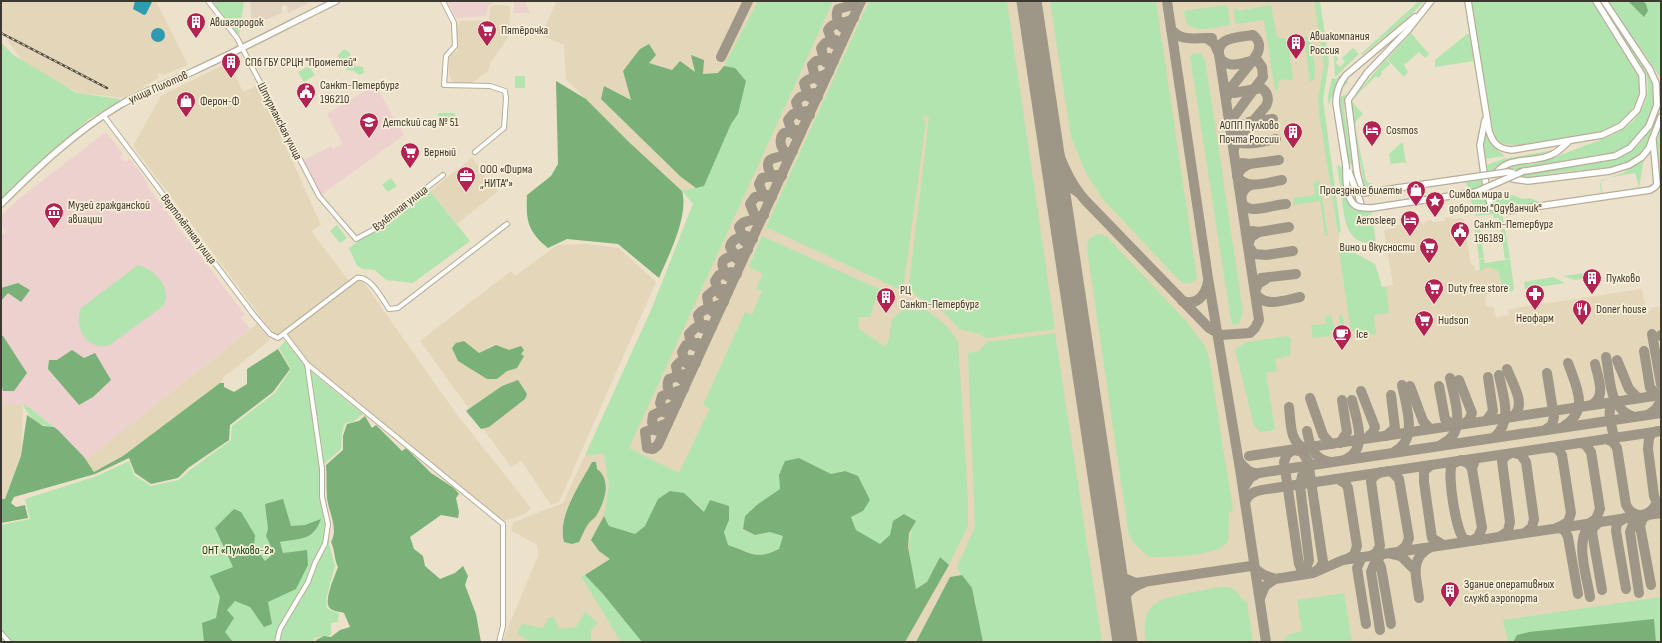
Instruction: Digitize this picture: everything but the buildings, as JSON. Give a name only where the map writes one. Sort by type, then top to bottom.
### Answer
[{"type":"street","name":"Штурманская улица","points":[[208,1],[232,31],[242,47],[319,196],[356,239]]},
{"type":"street","name":"улица Пилотов","points":[[1,204],[36,170],[104,116],[149,89],[185,76],[336,1]]},
{"type":"street","points":[[443,1],[454,23],[455,46],[446,56],[444,85],[490,86],[505,91],[504,128],[475,152]]},
{"type":"street","points":[[1361,205],[1348,100],[1367,73],[1403,35],[1406,28],[1431,1]]},
{"type":"street","points":[[1468,1],[1486,112],[1492,139],[1503,149],[1512,150],[1598,136],[1621,126],[1637,110],[1643,94],[1643,80],[1638,68],[1596,1]]},
{"type":"street","points":[[1604,1],[1661,85]]},
{"type":"street","points":[[1406,28],[1398,30],[1344,78],[1336,94],[1348,190],[1352,202],[1358,207],[1372,208],[1476,192],[1524,171],[1592,160],[1623,153],[1634,144],[1649,126],[1654,115],[1658,97],[1656,83],[1649,68]]},
{"type":"street","points":[[1486,112],[1485,124],[1480,139],[1490,175],[1486,188],[1491,208],[1506,211],[1650,190],[1657,184],[1653,140]]},
{"type":"street","name":"Вертолётная улица","points":[[104,116],[253,314],[270,334],[278,338],[284,334]]},
{"type":"street","points":[[1346,166],[1354,188],[1363,193],[1508,172],[1513,176],[1528,182],[1610,171],[1629,165],[1642,157],[1653,140],[1661,117]]},
{"type":"street","points":[[1490,175],[1506,164],[1536,159],[1554,154],[1570,141]]},
{"type":"street","points":[[1513,176],[1524,171]]},
{"type":"street","name":"Взлётная улица","points":[[356,239],[373,230],[443,175]]},
{"type":"street","points":[[499,642],[503,626],[503,524],[307,364],[284,334],[357,278],[364,278],[370,282],[389,309],[394,309],[507,224]]},
{"type":"street","points":[[277,642],[280,628],[308,582],[315,563],[325,544],[328,524],[322,497],[322,469],[307,364]]},
{"type":"street","points":[[1,633],[9,642]]},
{"type":"shaded area","points":[[1,1],[156,1],[188,65],[163,75],[160,73],[158,75],[159,77],[126,98],[79,93],[32,69],[23,61],[8,41],[10,35],[1,30]]},
{"type":"shaded area","points":[[250,1],[308,1],[308,3],[288,13],[287,6],[282,5],[282,13],[252,25]]},
{"type":"shaded area","points":[[448,1],[507,1],[493,2],[488,6],[486,16],[456,18]]},
{"type":"shaded area","points":[[514,1],[525,1],[530,13],[514,13]]},
{"type":"shaded area","name":"Пулково","points":[[557,1],[1317,1],[1326,62],[1321,99],[1339,232],[1339,244],[1375,264],[1382,287],[1393,285],[1384,230],[1395,228],[1395,226],[1400,225],[1402,227],[1415,225],[1415,223],[1420,222],[1422,222],[1422,224],[1425,223],[1425,221],[1445,221],[1445,218],[1451,217],[1452,219],[1463,218],[1471,265],[1474,265],[1475,271],[1492,267],[1501,277],[1499,287],[1485,297],[1486,306],[1494,308],[1496,317],[1509,315],[1508,309],[1642,289],[1646,312],[1651,311],[1651,308],[1661,306],[1661,642],[502,642],[538,556],[537,545],[512,531],[511,528],[514,522],[563,503],[652,308],[693,204],[692,200],[630,143],[566,79],[564,45],[541,35]]},
{"type":"shaded area","points":[[494,5],[510,6],[509,36],[491,62],[488,71],[470,84],[454,83],[449,75],[449,57],[450,54],[458,51],[457,27],[460,21],[489,20],[490,7]]},
{"type":"shaded area","points":[[229,62],[243,92],[258,85],[321,225],[311,231],[350,282],[276,337],[133,146],[161,96]]},
{"type":"shaded area","name":"Детский сад № 51","points":[[375,85],[404,135],[321,195],[304,160],[331,146],[333,149],[343,144],[327,114]]},
{"type":"shaded area","points":[[106,132],[123,154],[120,157],[125,162],[130,159],[149,185],[147,186],[245,315],[241,318],[250,329],[86,460],[58,430],[26,405],[1,404],[1,236],[6,232],[1,225],[1,216],[21,197]]},
{"type":"shaded area","name":"ООО «Фирма „НИТА“»","points":[[472,158],[498,191],[457,224],[430,191]]},
{"type":"shaded area","points":[[587,244],[619,248],[656,282],[559,502],[551,505],[521,460],[511,467],[420,341],[511,271],[515,276],[557,245]]},
{"type":"shaded area","points":[[360,277],[455,412],[531,508],[525,514],[503,521],[306,361],[288,334]]},
{"type":"shaded area","points":[[257,324],[270,340],[224,377],[220,383],[123,456],[94,472],[86,460]]},
{"type":"shaded area","points":[[1,404],[23,404],[21,456],[5,499],[1,499]]},
{"type":"green space","points":[[214,1],[244,1],[239,36],[214,4]]},
{"type":"green space","points":[[758,1],[833,1],[629,448],[679,473],[710,408],[703,405],[745,312],[752,315],[762,291],[756,289],[763,274],[749,267],[762,236],[879,289],[870,317],[859,317],[858,328],[885,347],[889,340],[892,319],[904,309],[906,299],[935,317],[953,334],[958,341],[968,499],[968,525],[949,565],[940,557],[927,582],[916,589],[910,563],[909,546],[912,530],[916,521],[890,535],[880,544],[856,530],[851,517],[863,511],[845,471],[831,474],[799,458],[779,475],[780,489],[758,504],[745,516],[743,530],[755,535],[770,532],[784,536],[779,549],[771,553],[759,555],[728,545],[724,532],[729,520],[704,512],[695,502],[659,499],[645,526],[635,534],[609,526],[604,516],[609,486],[604,453],[585,456],[652,308],[693,204],[682,191],[704,186],[731,124],[738,114],[735,68],[724,66]]},
{"type":"green space","points":[[869,1],[1007,1],[1055,329],[986,338],[980,334],[959,329],[945,313],[915,295],[909,285],[929,117],[924,116],[923,120],[926,121],[903,291],[766,227]]},
{"type":"green space","points":[[1050,1],[1156,1],[1197,278],[1193,282],[1186,284],[1179,280],[1102,198],[1086,173],[1071,137]]},
{"type":"green space","points":[[1314,1],[1320,1],[1329,62],[1323,100],[1341,232],[1338,233],[1319,113],[1318,98],[1324,65]]},
{"type":"green space","points":[[1419,1],[1424,1],[1407,19],[1362,55],[1361,54]]},
{"type":"green space","points":[[1471,1],[1592,1],[1637,74],[1639,93],[1635,104],[1628,114],[1619,122],[1598,132],[1519,145],[1501,143],[1496,138],[1493,129]]},
{"type":"green space","points":[[1600,1],[1611,15],[1649,76],[1653,87],[1653,105],[1641,133],[1627,147],[1611,154],[1580,158],[1581,166],[1618,158],[1635,149],[1642,141],[1656,115],[1660,90],[1661,104],[1658,120],[1648,145],[1634,160],[1620,166],[1554,173],[1519,179],[1501,171],[1511,165],[1541,162],[1608,137],[1624,128],[1638,116],[1646,100],[1648,92],[1647,77]]},
{"type":"green space","points":[[1608,1],[1628,1],[1637,9],[1646,4],[1643,1],[1661,1],[1661,78]]},
{"type":"green space","points":[[1628,1],[1643,1],[1646,4],[1648,11],[1644,17]]},
{"type":"green space","points":[[1226,5],[1228,8],[1230,25],[1201,29],[1190,26],[1186,23],[1184,11]]},
{"type":"green space","points":[[1271,5],[1277,37],[1288,39],[1310,37],[1315,67],[1314,80],[1310,82],[1305,40],[1288,42],[1293,79],[1288,81],[1287,79],[1280,80],[1278,83],[1279,89],[1275,90],[1264,20],[1235,24],[1234,9],[1237,8],[1238,11]]},
{"type":"green space","points":[[1411,33],[1429,54],[1425,58],[1419,52],[1404,65],[1408,72],[1404,77],[1387,59]]},
{"type":"green space","points":[[1467,34],[1469,34],[1474,61],[1435,67],[1435,60]]},
{"type":"green space","points":[[1,42],[12,54],[77,93],[120,99],[89,119],[23,177],[1,200]]},
{"type":"green space","points":[[649,44],[656,55],[649,63],[672,70],[680,61],[695,72],[691,55],[704,60],[703,74],[718,73],[724,66],[735,68],[746,81],[738,114],[731,124],[704,186],[696,188],[681,177],[601,99],[604,86],[631,100],[623,71],[640,49]]},
{"type":"green space","points":[[1353,48],[1359,54],[1335,77],[1334,54],[1338,58],[1336,63],[1340,67],[1345,62],[1342,58]]},
{"type":"green space","points":[[344,49],[350,53],[351,61],[356,66],[363,67],[364,73],[359,75],[354,71],[347,70],[345,65],[339,62],[338,55]]},
{"type":"green space","points":[[1194,53],[1201,54],[1205,59],[1243,311],[1239,324],[1233,325],[1190,56]]},
{"type":"green space","points":[[1386,59],[1390,64],[1381,72],[1382,74],[1378,78],[1376,76],[1351,101]]},
{"type":"green space","points":[[309,66],[315,75],[304,82],[298,72]]},
{"type":"green space","points":[[1340,75],[1348,82],[1331,98],[1329,106],[1328,96],[1332,78],[1336,79]]},
{"type":"green space","points":[[515,76],[525,76],[525,88],[515,88]]},
{"type":"green space","points":[[556,81],[586,99],[630,143],[682,191],[683,212],[677,235],[659,278],[618,244],[567,239],[548,248],[541,242],[532,230],[529,224],[527,211],[527,195],[551,176],[558,164]]},
{"type":"green space","points":[[1346,94],[1344,110],[1353,166],[1348,163],[1338,99]]},
{"type":"green space","points":[[1351,101],[1363,114],[1356,121],[1355,126],[1366,180],[1369,183],[1372,183],[1373,188],[1367,189],[1364,187]]},
{"type":"green space","points":[[438,113],[455,113],[455,123],[438,123]]},
{"type":"green space","points":[[1661,126],[1661,184],[1657,171],[1656,147]]},
{"type":"green space","points":[[1485,132],[1492,146],[1505,156],[1484,159],[1482,144]]},
{"type":"green space","points":[[1401,143],[1403,144],[1406,164],[1404,162],[1391,164],[1391,166],[1389,154]]},
{"type":"green space","points":[[1555,150],[1535,156],[1514,159],[1488,173],[1487,165],[1503,159]]},
{"type":"green space","points":[[1644,159],[1639,188],[1635,173],[1609,178],[1623,173]]},
{"type":"green space","points":[[1337,165],[1352,171],[1356,194],[1360,205],[1371,210],[1372,214],[1368,215],[1369,222],[1373,221],[1376,243],[1359,241],[1353,237],[1349,231],[1344,216]]},
{"type":"green space","points":[[391,178],[397,186],[388,192],[382,185]]},
{"type":"green space","points":[[1482,178],[1484,188],[1468,191],[1466,180]]},
{"type":"green space","points":[[1320,181],[1328,236],[1325,236],[1320,201],[1294,205],[1293,198],[1313,195],[1315,193],[1313,182]]},
{"type":"green space","points":[[1601,182],[1602,193],[1600,184]]},
{"type":"green space","points":[[430,191],[470,241],[413,283],[386,280],[375,270],[363,269],[357,266],[349,248],[364,237],[378,231]]},
{"type":"green space","points":[[1484,193],[1488,205],[1472,204],[1470,196]]},
{"type":"green space","points":[[1513,195],[1522,199],[1530,198],[1542,203],[1509,208],[1493,204],[1491,198]]},
{"type":"green space","points":[[1472,211],[1497,211],[1502,215],[1504,223],[1500,225],[1499,218],[1494,218],[1493,214],[1476,216]]},
{"type":"green space","points":[[1475,221],[1479,221],[1484,258],[1479,259],[1474,224]]},
{"type":"green space","points":[[337,225],[347,238],[340,243],[330,231]]},
{"type":"green space","points":[[1500,225],[1501,228],[1505,230],[1510,258],[1505,259]]},
{"type":"green space","points":[[1097,234],[1107,237],[1187,322],[1205,346],[1209,358],[1233,511],[1229,512],[1228,541],[1223,546],[1215,550],[1192,555],[1149,557],[1129,536],[1087,248],[1089,239]]},
{"type":"green space","points":[[1338,244],[1375,264],[1382,287],[1386,287],[1389,313],[1374,315],[1376,335],[1351,331]]},
{"type":"green space","points":[[1484,259],[1485,263],[1510,259],[1514,288],[1513,291],[1502,293],[1496,291],[1501,282],[1499,273],[1495,269],[1488,267],[1480,271],[1479,260]]},
{"type":"green space","points":[[138,265],[156,275],[161,281],[166,293],[163,306],[110,345],[94,345],[88,341],[81,330],[79,315],[81,308]]},
{"type":"green space","points":[[1598,271],[1599,277],[1575,280],[1563,276]]},
{"type":"green space","points":[[1553,277],[1565,283],[1525,289],[1524,282]]},
{"type":"green space","points":[[18,283],[30,290],[21,302],[8,293],[1,301],[1,288]]},
{"type":"green space","points":[[1339,314],[1343,316],[1345,328],[1344,333],[1339,337]]},
{"type":"green space","points":[[1331,315],[1333,325],[1335,325],[1335,331],[1331,331],[1330,336],[1313,338],[1311,325],[1326,324],[1325,316]]},
{"type":"green space","points":[[1055,333],[1102,642],[983,642],[976,616],[976,601],[957,567],[975,527],[968,353],[979,351],[987,342]]},
{"type":"green space","points":[[1,335],[27,373],[14,391],[3,391],[1,383]]},
{"type":"green space","points":[[1288,336],[1291,339],[1290,356],[1275,359],[1277,371],[1266,373],[1275,430],[1260,432],[1254,425],[1235,349],[1247,342]]},
{"type":"green space","name":"ОНТ «Пулково-2»","points":[[285,341],[309,370],[363,414],[353,422],[345,423],[342,433],[341,449],[324,464],[325,498],[330,523],[329,544],[335,566],[326,599],[327,608],[331,611],[339,613],[338,622],[331,623],[331,635],[314,638],[313,642],[1,642],[1,525],[30,519],[25,499],[97,476],[129,461],[134,475],[151,486],[179,480],[190,470],[231,440],[232,426],[275,393],[291,369],[279,348]]},
{"type":"green space","points":[[464,341],[479,353],[496,345],[509,350],[521,346],[524,350],[521,354],[524,356],[517,368],[507,371],[497,379],[487,379],[458,361],[452,348],[456,343]]},
{"type":"green space","points":[[278,349],[290,369],[273,392],[230,425],[229,440],[188,468],[178,478],[151,484],[135,473],[129,458],[95,474],[14,497],[11,503],[16,507],[25,505],[28,518],[1,523],[1,499],[5,499],[21,456],[27,415],[43,426],[54,427],[58,430],[84,457],[94,472],[123,456],[220,383],[224,383],[224,387],[234,392],[247,384],[247,369]]},
{"type":"green space","points":[[72,350],[84,358],[95,353],[111,380],[93,397],[79,405],[48,369],[49,360],[57,360]]},
{"type":"green space","points":[[518,380],[527,394],[525,399],[489,427],[481,429],[466,411],[502,386]]},
{"type":"green space","points":[[23,404],[54,427],[39,423],[31,417]]},
{"type":"green space","points":[[365,416],[372,428],[376,425],[402,451],[406,448],[431,473],[454,488],[459,494],[456,498],[459,512],[458,518],[441,515],[410,537],[414,549],[423,556],[425,566],[440,579],[455,573],[463,566],[468,576],[465,585],[476,614],[481,642],[316,642],[316,640],[324,636],[331,637],[340,630],[350,627],[344,613],[332,610],[328,603],[329,593],[338,567],[331,542],[334,525],[327,497],[326,465],[343,450],[343,436],[347,424],[359,421]]},
{"type":"green space","points":[[799,458],[831,474],[845,471],[858,476],[870,500],[863,511],[851,517],[856,530],[880,544],[890,535],[893,521],[904,514],[916,521],[909,533],[908,547],[916,589],[927,582],[940,557],[949,565],[905,642],[642,642],[603,594],[585,575],[610,559],[599,551],[591,540],[604,516],[609,526],[635,534],[645,526],[658,499],[670,491],[684,493],[704,512],[710,500],[729,506],[729,520],[724,532],[728,545],[748,553],[759,555],[771,553],[779,549],[783,536],[770,532],[755,535],[743,529],[745,516],[758,504],[780,489],[779,475],[785,461]]},
{"type":"green space","points":[[592,462],[596,462],[597,469],[602,474],[606,485],[606,491],[602,504],[596,516],[586,527],[579,542],[572,544],[564,542],[563,532],[567,511]]},
{"type":"green space","points":[[283,499],[291,526],[305,525],[321,519],[318,526],[310,535],[300,539],[280,542],[283,553],[307,550],[308,565],[296,589],[268,602],[272,624],[264,627],[250,607],[235,601],[227,610],[234,618],[225,632],[233,642],[204,642],[202,623],[216,618],[220,597],[210,576],[233,567],[215,528],[234,509],[241,512],[255,535],[254,546],[265,561],[274,553],[266,536],[268,529],[265,504]]},
{"type":"green space","points":[[585,575],[603,594],[642,642],[621,642],[581,576]]},
{"type":"green space","points":[[962,575],[972,588],[983,642],[916,642],[950,577]]},
{"type":"green space","points":[[1226,587],[1234,589],[1244,601],[1247,602],[1253,642],[1146,642],[1146,619],[1149,611],[1160,601],[1178,595],[1212,588]]},
{"type":"green space","points":[[1344,593],[1352,642],[1283,642],[1287,635],[1302,631],[1297,600]]},
{"type":"green space","points":[[1661,597],[1661,642],[1656,642],[1654,620],[1517,635],[1513,642],[1508,642],[1503,620]]},
{"type":"green space","points":[[585,612],[598,623],[591,630],[591,642],[532,642],[517,634],[522,624],[543,628],[548,618],[554,617],[559,629],[576,627]]},
{"type":"green space","points":[[1654,619],[1656,642],[1513,642],[1517,635],[1529,632]]},
{"type":"water","points":[[135,1],[152,2],[146,14],[144,15],[133,9]]},
{"type":"water","points":[[158,28],[163,30],[165,35],[163,40],[158,42],[153,40],[151,35],[153,30]]},
{"type":"taxiway","points":[[721,57],[748,1]]},
{"type":"taxiway","points":[[843,28],[838,19],[838,9],[857,4],[861,1]]},
{"type":"taxiway","points":[[668,423],[861,1]]},
{"type":"taxiway","points":[[1167,1],[1208,278],[1240,469],[1266,642]]},
{"type":"taxiway","points":[[842,43],[838,45],[833,44],[828,30],[833,25],[854,18]]},
{"type":"taxiway","points":[[1171,29],[1184,38],[1212,38]]},
{"type":"taxiway","points":[[1226,101],[1228,94],[1237,79],[1249,65],[1254,59],[1257,53],[1259,44],[1253,35],[1229,39],[1220,46],[1220,58],[1224,62],[1233,65],[1237,64],[1252,61],[1257,60],[1262,67],[1263,77],[1232,119],[1230,126]]},
{"type":"taxiway","points":[[1046,118],[1057,150],[1067,172],[1072,182],[1085,200],[1209,328],[1221,335],[1250,333],[1255,328],[1259,320],[1219,54],[1214,43],[1206,38]]},
{"type":"taxiway","points":[[834,61],[830,64],[825,62],[821,48],[825,43],[836,40]]},
{"type":"taxiway","points":[[820,81],[815,77],[812,65],[816,61],[829,58]]},
{"type":"taxiway","points":[[818,97],[813,99],[808,96],[804,83],[810,79],[823,76],[829,72]]},
{"type":"taxiway","points":[[1226,86],[1234,93],[1261,88],[1265,91],[1268,98],[1266,106],[1236,141],[1234,149]]},
{"type":"taxiway","points":[[810,115],[806,117],[800,115],[796,102],[800,97],[814,93]]},
{"type":"taxiway","points":[[801,132],[797,135],[793,134],[788,120],[793,114],[806,111]]},
{"type":"taxiway","points":[[1249,122],[1273,119]]},
{"type":"taxiway","points":[[1242,124],[1232,133],[1234,139],[1238,142],[1250,144],[1276,139]]},
{"type":"taxiway","points":[[793,151],[788,153],[784,151],[781,144],[781,139],[784,133],[797,130]]},
{"type":"taxiway","points":[[782,176],[778,178],[772,177],[768,164],[769,160],[792,152]]},
{"type":"taxiway","points":[[1242,163],[1249,164],[1279,160]]},
{"type":"taxiway","points":[[1249,164],[1241,169],[1237,176],[1241,181],[1252,184],[1264,184],[1282,180]]},
{"type":"taxiway","points":[[772,197],[764,197],[759,184],[762,178],[777,175]]},
{"type":"taxiway","points":[[1251,185],[1247,187],[1242,195],[1242,202],[1244,206],[1257,209],[1286,204]]},
{"type":"taxiway","points":[[1058,196],[1060,191],[1066,187],[1072,188],[1079,193]]},
{"type":"taxiway","points":[[764,215],[759,217],[755,216],[750,204],[755,197],[768,195]]},
{"type":"taxiway","points":[[753,239],[747,243],[744,241],[739,227],[744,222],[758,219],[764,215]]},
{"type":"taxiway","points":[[1252,231],[1259,232],[1289,227]]},
{"type":"taxiway","points":[[1259,232],[1251,237],[1248,245],[1254,254],[1266,255],[1293,251]]},
{"type":"taxiway","points":[[737,259],[730,247],[731,244],[736,239],[747,236]]},
{"type":"taxiway","points":[[737,274],[731,278],[727,276],[722,263],[728,257],[748,250]]},
{"type":"taxiway","points":[[728,292],[725,294],[720,294],[715,281],[719,275],[731,272]]},
{"type":"taxiway","points":[[1261,278],[1296,274]]},
{"type":"taxiway","points":[[1266,279],[1258,284],[1255,292],[1263,300],[1275,302],[1300,297]]},
{"type":"taxiway","points":[[1182,301],[1192,302],[1200,299],[1205,292],[1208,282]]},
{"type":"taxiway","points":[[713,312],[709,308],[707,296],[713,291],[724,289]]},
{"type":"taxiway","points":[[712,327],[708,330],[701,328],[698,315],[703,310],[717,306],[724,302]]},
{"type":"taxiway","points":[[703,345],[700,348],[694,346],[689,334],[695,328],[706,325]]},
{"type":"taxiway","points":[[1652,334],[1661,384]]},
{"type":"taxiway","points":[[696,363],[692,365],[686,363],[682,352],[686,345],[698,343]]},
{"type":"taxiway","points":[[1644,351],[1650,388],[1659,395]]},
{"type":"taxiway","points":[[1606,357],[1610,384],[1615,400],[1619,407],[1634,417]]},
{"type":"taxiway","points":[[682,380],[678,376],[676,366],[680,362],[691,360]]},
{"type":"taxiway","points":[[1617,360],[1629,389],[1638,398]]},
{"type":"taxiway","points":[[1564,426],[1572,420],[1577,413],[1579,405],[1577,389],[1568,363]]},
{"type":"taxiway","points":[[1591,405],[1596,402],[1600,392],[1595,364]]},
{"type":"taxiway","points":[[1507,369],[1519,401],[1517,412],[1512,417]]},
{"type":"taxiway","points":[[674,397],[668,389],[669,379],[691,372]]},
{"type":"taxiway","points":[[1545,430],[1552,425],[1554,417],[1547,373]]},
{"type":"taxiway","points":[[1495,437],[1501,430],[1505,415],[1504,399],[1499,375]]},
{"type":"taxiway","points":[[1486,421],[1493,411],[1488,377]]},
{"type":"taxiway","points":[[1442,444],[1450,439],[1455,432],[1457,424],[1456,405],[1450,378]]},
{"type":"taxiway","points":[[1459,380],[1472,413],[1469,420],[1464,424]]},
{"type":"taxiway","points":[[1394,452],[1402,447],[1409,431],[1408,412],[1402,385]]},
{"type":"taxiway","points":[[1410,386],[1423,421],[1430,429]]},
{"type":"taxiway","points":[[1439,386],[1445,419],[1455,426]]},
{"type":"taxiway","points":[[668,414],[664,412],[660,403],[662,396],[684,389]]},
{"type":"taxiway","points":[[1361,391],[1375,427],[1373,432],[1367,438]]},
{"type":"taxiway","points":[[1386,436],[1395,428],[1391,395]]},
{"type":"taxiway","points":[[1249,456],[1661,395]]},
{"type":"taxiway","points":[[1310,398],[1323,435],[1331,444]]},
{"type":"taxiway","points":[[1340,443],[1347,432],[1342,400]]},
{"type":"taxiway","points":[[1346,459],[1353,454],[1359,441],[1358,424],[1352,400]]},
{"type":"taxiway","points":[[1613,433],[1610,420],[1610,408],[1614,401]]},
{"type":"taxiway","points":[[1648,415],[1656,409],[1661,401]]},
{"type":"taxiway","points":[[658,431],[655,430],[652,422],[653,415],[677,404]]},
{"type":"taxiway","points":[[1289,407],[1293,437],[1305,448]]},
{"type":"taxiway","points":[[1259,473],[1661,413]]},
{"type":"taxiway","points":[[668,423],[658,445],[653,449],[647,448],[645,432],[668,423]]},
{"type":"taxiway","points":[[1307,431],[1309,442],[1313,451],[1320,458],[1330,462]]},
{"type":"taxiway","points":[[1658,431],[1652,433],[1649,438],[1648,449],[1654,496],[1659,508]]},
{"type":"taxiway","points":[[1245,502],[1254,492],[1262,490],[1661,431]]},
{"type":"taxiway","points":[[1606,439],[1613,442],[1617,448],[1626,505],[1630,511],[1638,515],[1645,514],[1654,508],[1656,504]]},
{"type":"taxiway","points":[[1580,443],[1585,444],[1591,452],[1600,509],[1596,519],[1590,523]]},
{"type":"taxiway","points":[[1551,447],[1558,449],[1562,455],[1571,513],[1568,522],[1561,526]]},
{"type":"taxiway","points":[[1294,450],[1302,452],[1308,461],[1323,562],[1320,568],[1313,573],[1302,570],[1299,564],[1284,462],[1287,454],[1294,450]]},
{"type":"taxiway","points":[[1501,536],[1508,531],[1510,522],[1502,461],[1506,456],[1512,453],[1521,455],[1526,462],[1534,519],[1532,527],[1526,532]]},
{"type":"taxiway","points":[[1471,541],[1464,539],[1458,526],[1451,490],[1451,470],[1452,464],[1461,460],[1469,464],[1472,469]]},
{"type":"taxiway","points":[[1239,461],[1250,472],[1259,473],[1250,478],[1243,489]]},
{"type":"taxiway","points":[[1473,540],[1478,537],[1482,528],[1472,469],[1474,463]]},
{"type":"taxiway","points":[[1431,465],[1424,471],[1424,482],[1432,538],[1443,545]]},
{"type":"taxiway","points":[[1299,574],[1307,566],[1309,560],[1300,486],[1302,476],[1309,468]]},
{"type":"taxiway","points":[[1388,471],[1392,472],[1399,479],[1409,538],[1406,546],[1400,551]]},
{"type":"taxiway","points":[[1381,472],[1374,476],[1371,481],[1380,546],[1376,553],[1371,556],[1377,559],[1381,567],[1391,624]]},
{"type":"taxiway","points":[[1338,479],[1346,484],[1348,488],[1357,546],[1354,555],[1347,559]]},
{"type":"taxiway","points":[[1275,579],[1313,573],[1343,560],[1661,513]]},
{"type":"taxiway","points":[[1639,593],[1630,532],[1633,524],[1643,515]]},
{"type":"taxiway","points":[[1646,516],[1643,518],[1640,526],[1651,585]]},
{"type":"taxiway","points":[[1625,518],[1617,523],[1616,531],[1626,589]]},
{"type":"taxiway","points":[[1599,522],[1593,528],[1592,532],[1602,590]]},
{"type":"taxiway","points":[[1590,597],[1584,568],[1582,547],[1586,530],[1592,523]]},
{"type":"taxiway","points":[[1558,527],[1565,531],[1568,537],[1578,594]]},
{"type":"taxiway","points":[[1419,598],[1416,576],[1417,563],[1419,557],[1431,547]]},
{"type":"taxiway","points":[[1392,554],[1401,556],[1415,570]]},
{"type":"taxiway","points":[[1380,630],[1371,572],[1375,562],[1381,555]]},
{"type":"taxiway","points":[[1362,557],[1357,568],[1366,624]]},
{"type":"taxiway","points":[[1113,565],[1124,578],[1136,583],[1251,566],[1264,575],[1275,579],[1265,586],[1260,598]]},
{"type":"taxiway","points":[[1120,611],[1127,593],[1134,587],[1143,583]]},
{"type":"runway","points":[[1029,1],[1125,642]]},
{"type":"railway","points":[[1,33],[107,88]]},
{"type":"place","name":"Авиагородок","points":[[196,39]]},
{"type":"place","name":"Пятёрочка","points":[[487,47]]},
{"type":"place","name":"Авиакомпания Россия","points":[[1296,60]]},
{"type":"place","name":"СПб ГБУ СРЦН \"Прометей\"","points":[[231,79]]},
{"type":"place","name":"Санкт-Петербург 196210","points":[[306,109]]},
{"type":"place","name":"Ферон-Ф","points":[[186,118]]},
{"type":"place","name":"Детский сад № 51","points":[[369,139]]},
{"type":"place","name":"Cosmos","points":[[1372,147]]},
{"type":"place","name":"АОПП Пулково Почта России","points":[[1293,149]]},
{"type":"place","name":"Верный","points":[[410,169]]},
{"type":"place","name":"ООО «Фирма „НИТА“»","points":[[466,193]]},
{"type":"place","name":"Проездные билеты","points":[[1416,207]]},
{"type":"place","name":"Символ мира и доброты \"Одуванчик\"","points":[[1435,218]]},
{"type":"place","name":"Музей гражданской авиации","points":[[54,229]]},
{"type":"place","name":"Aerosleep","points":[[1410,237]]},
{"type":"place","name":"Санкт-Петербург 196189","points":[[1460,248]]},
{"type":"place","name":"Вино и вкусности","points":[[1429,264]]},
{"type":"place","name":"Пулково","points":[[1592,295]]},
{"type":"place","name":"Duty free store","points":[[1434,305]]},
{"type":"place","name":"Неофарм","points":[[1535,311]]},
{"type":"place","name":"РЦ Санкт-Петербург","points":[[886,314]]},
{"type":"place","name":"Doner house","points":[[1582,326]]},
{"type":"place","name":"Hudson","points":[[1424,337]]},
{"type":"place","name":"Ice","points":[[1342,351]]},
{"type":"place","name":"Здание оперативных служб аэропорта","points":[[1450,608]]}]
